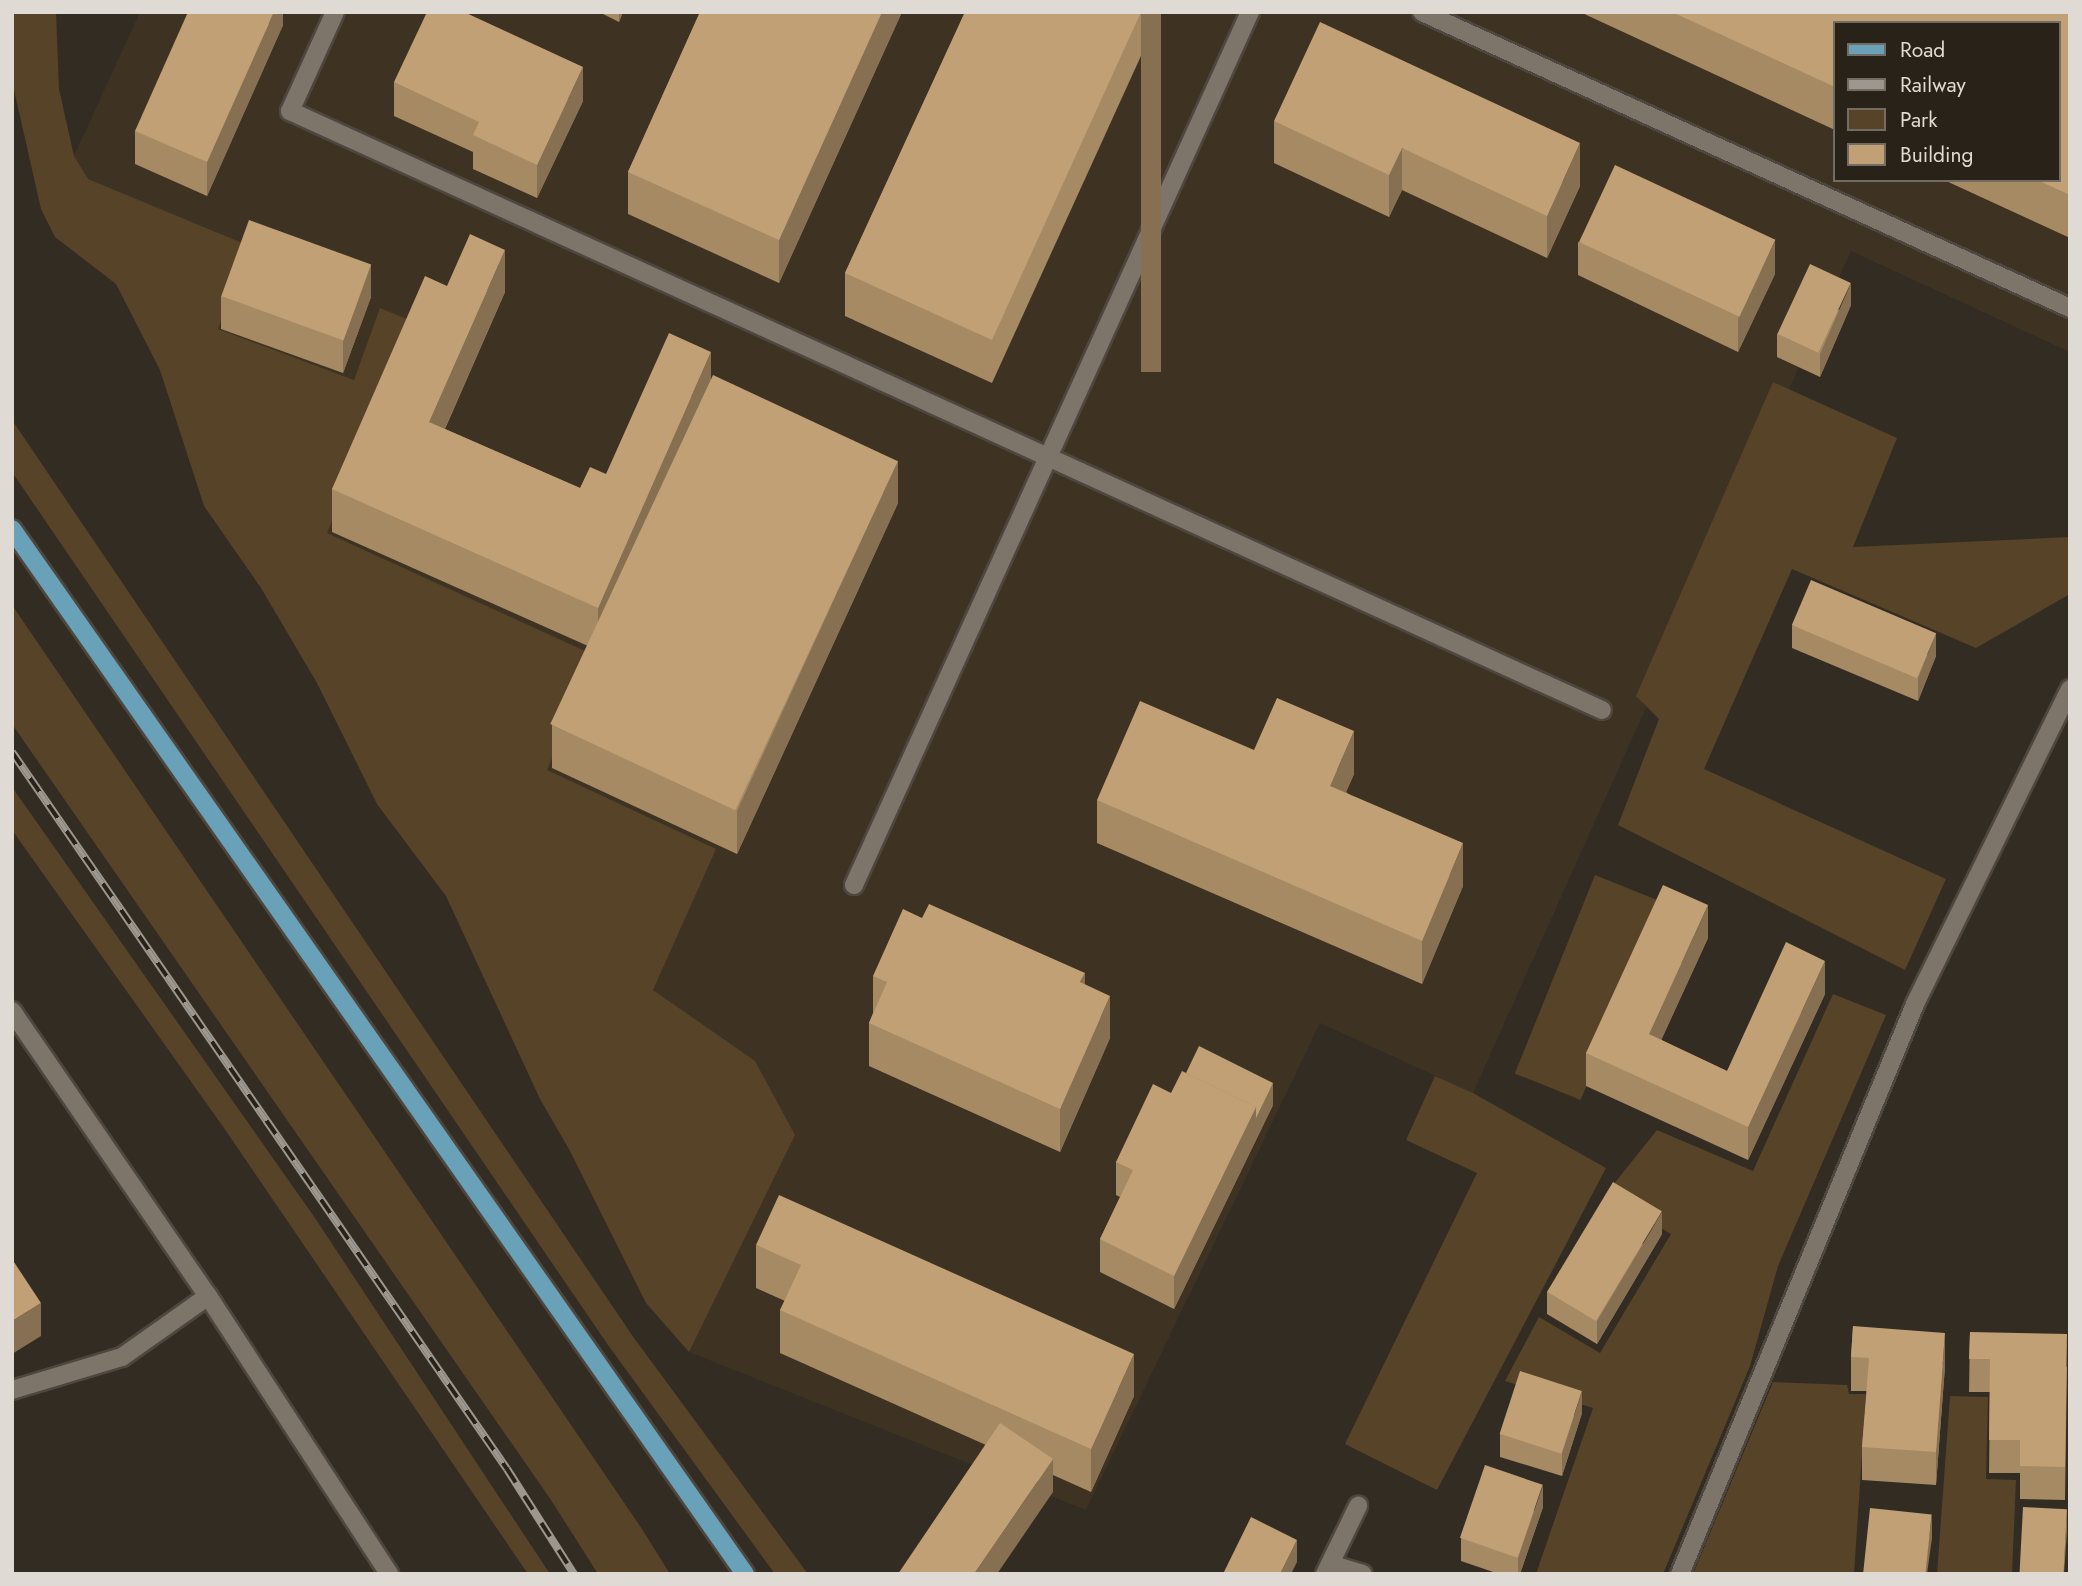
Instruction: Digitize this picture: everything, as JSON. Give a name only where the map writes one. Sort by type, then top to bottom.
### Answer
[{"type":"main road","points":[[12,529],[745,1574]]},
{"type":"street","points":[[335,12],[290,111],[1602,710]]},
{"type":"street","points":[[854,885],[1250,12]]},
{"type":"street","points":[[1422,12],[2070,308]]},
{"type":"street","points":[[1681,1574],[1915,1004],[2070,689]]},
{"type":"street","points":[[12,1011],[208,1296],[389,1574]]},
{"type":"street","points":[[12,1390],[122,1357],[208,1296]]},
{"type":"street","points":[[1358,1506],[1328,1569],[1362,1574]]},
{"type":"shaded area","points":[[140,12],[2070,12],[2070,352],[1851,251],[1473,1093],[1320,1023],[1086,1510],[689,1352],[340,642],[74,156]]},
{"type":"green space","points":[[12,12],[56,12],[59,89],[74,156],[88,179],[247,245],[218,329],[354,380],[380,308],[414,322],[327,533],[596,656],[547,770],[716,849],[653,990],[755,1061],[795,1135],[689,1352],[646,1303],[570,1151],[540,1099],[446,896],[377,804],[317,683],[261,588],[204,506],[160,370],[116,284],[55,237],[41,209],[12,81]]},
{"type":"green space","points":[[1773,382],[1897,438],[1853,547],[2070,537],[2070,594],[1976,648],[1792,569],[1704,769],[1946,879],[1905,970],[1618,825],[1659,719],[1636,696]]},
{"type":"green space","points":[[12,420],[634,1338],[808,1574],[775,1574],[608,1345],[12,472]]},
{"type":"green space","points":[[12,605],[642,1529],[670,1574],[598,1574],[551,1500],[12,724]]},
{"type":"green space","points":[[12,787],[315,1218],[550,1574],[528,1574],[224,1128],[12,830]]},
{"type":"green space","points":[[1595,875],[1661,902],[1581,1100],[1515,1073]]},
{"type":"green space","points":[[1833,994],[1886,1015],[1778,1266],[1750,1366],[1663,1574],[1536,1574],[1593,1408],[1505,1381],[1539,1317],[1600,1353],[1671,1234],[1605,1195],[1657,1130],[1753,1171]]},
{"type":"green space","points":[[1435,1076],[1473,1093],[1606,1168],[1437,1490],[1345,1444],[1477,1173],[1406,1140]]},
{"type":"green space","points":[[1773,1382],[1847,1385],[1849,1394],[1866,1394],[1854,1574],[1693,1574]]},
{"type":"green space","points":[[1950,1396],[1988,1397],[1986,1479],[2016,1480],[2012,1574],[1937,1574]]},
{"type":"building","points":[[188,12],[274,12],[207,162],[135,131]]},
{"type":"building","points":[[427,12],[464,12],[583,67],[537,165],[473,135],[479,122],[394,82]]},
{"type":"building","points":[[700,12],[882,12],[779,240],[628,172]]},
{"type":"building","points":[[965,12],[1141,12],[992,340],[845,273]]},
{"type":"building","points":[[1672,12],[2070,12],[2070,195],[2041,182],[2061,182],[2061,21],[1834,21],[1834,87]]},
{"type":"building","points":[[1320,22],[1580,143],[1547,216],[1402,148],[1389,175],[1274,121]]},
{"type":"building","points":[[1615,165],[1775,240],[1739,317],[1579,242]]},
{"type":"building","points":[[249,220],[371,264],[343,341],[221,296]]},
{"type":"building","points":[[470,234],[505,250],[429,422],[580,488],[590,467],[606,474],[669,333],[711,352],[598,608],[332,489],[425,276],[447,286]]},
{"type":"building","points":[[1810,264],[1851,283],[1818,353],[1777,334]]},
{"type":"building","points":[[713,375],[898,461],[735,810],[550,724]]},
{"type":"building","points":[[1811,580],[1936,633],[1917,678],[1792,625]]},
{"type":"building","points":[[1277,698],[1354,731],[1330,786],[1463,843],[1422,941],[1097,800],[1140,701],[1254,750]]},
{"type":"building","points":[[1663,885],[1708,905],[1649,1034],[1727,1071],[1786,942],[1825,961],[1748,1127],[1586,1053]]},
{"type":"building","points":[[929,904],[1085,973],[1080,982],[1110,996],[1060,1109],[869,1023],[887,982],[873,976],[903,909],[922,918]]},
{"type":"building","points":[[1199,1046],[1273,1083],[1256,1118],[1256,1107],[1186,1073]]},
{"type":"building","points":[[1182,1071],[1256,1107],[1174,1276],[1100,1239],[1133,1170],[1116,1162],[1153,1084],[1171,1093]]},
{"type":"building","points":[[1613,1182],[1662,1211],[1596,1321],[1547,1292]]},
{"type":"building","points":[[779,1195],[1134,1354],[1091,1449],[780,1310],[801,1265],[756,1245]]},
{"type":"building","points":[[12,1259],[41,1303],[12,1321]]},
{"type":"building","points":[[1853,1326],[1945,1333],[1936,1452],[1862,1447],[1869,1358],[1851,1357]]},
{"type":"building","points":[[1970,1332],[2067,1334],[2065,1467],[2020,1466],[2020,1440],[1989,1440],[1990,1359],[1969,1359]]},
{"type":"building","points":[[1520,1371],[1582,1391],[1561,1454],[1500,1434]]},
{"type":"building","points":[[1000,1423],[1053,1459],[974,1574],[898,1574]]},
{"type":"building","points":[[1485,1465],[1543,1485],[1518,1558],[1460,1538]]},
{"type":"building","points":[[2023,1507],[2067,1509],[2064,1574],[2019,1574]]},
{"type":"building","points":[[1870,1508],[1932,1514],[1925,1574],[1863,1574]]},
{"type":"building","points":[[1251,1517],[1297,1540],[1280,1574],[1223,1574]]},
{"type":"railway","points":[[12,752],[507,1469],[574,1574]]}]
